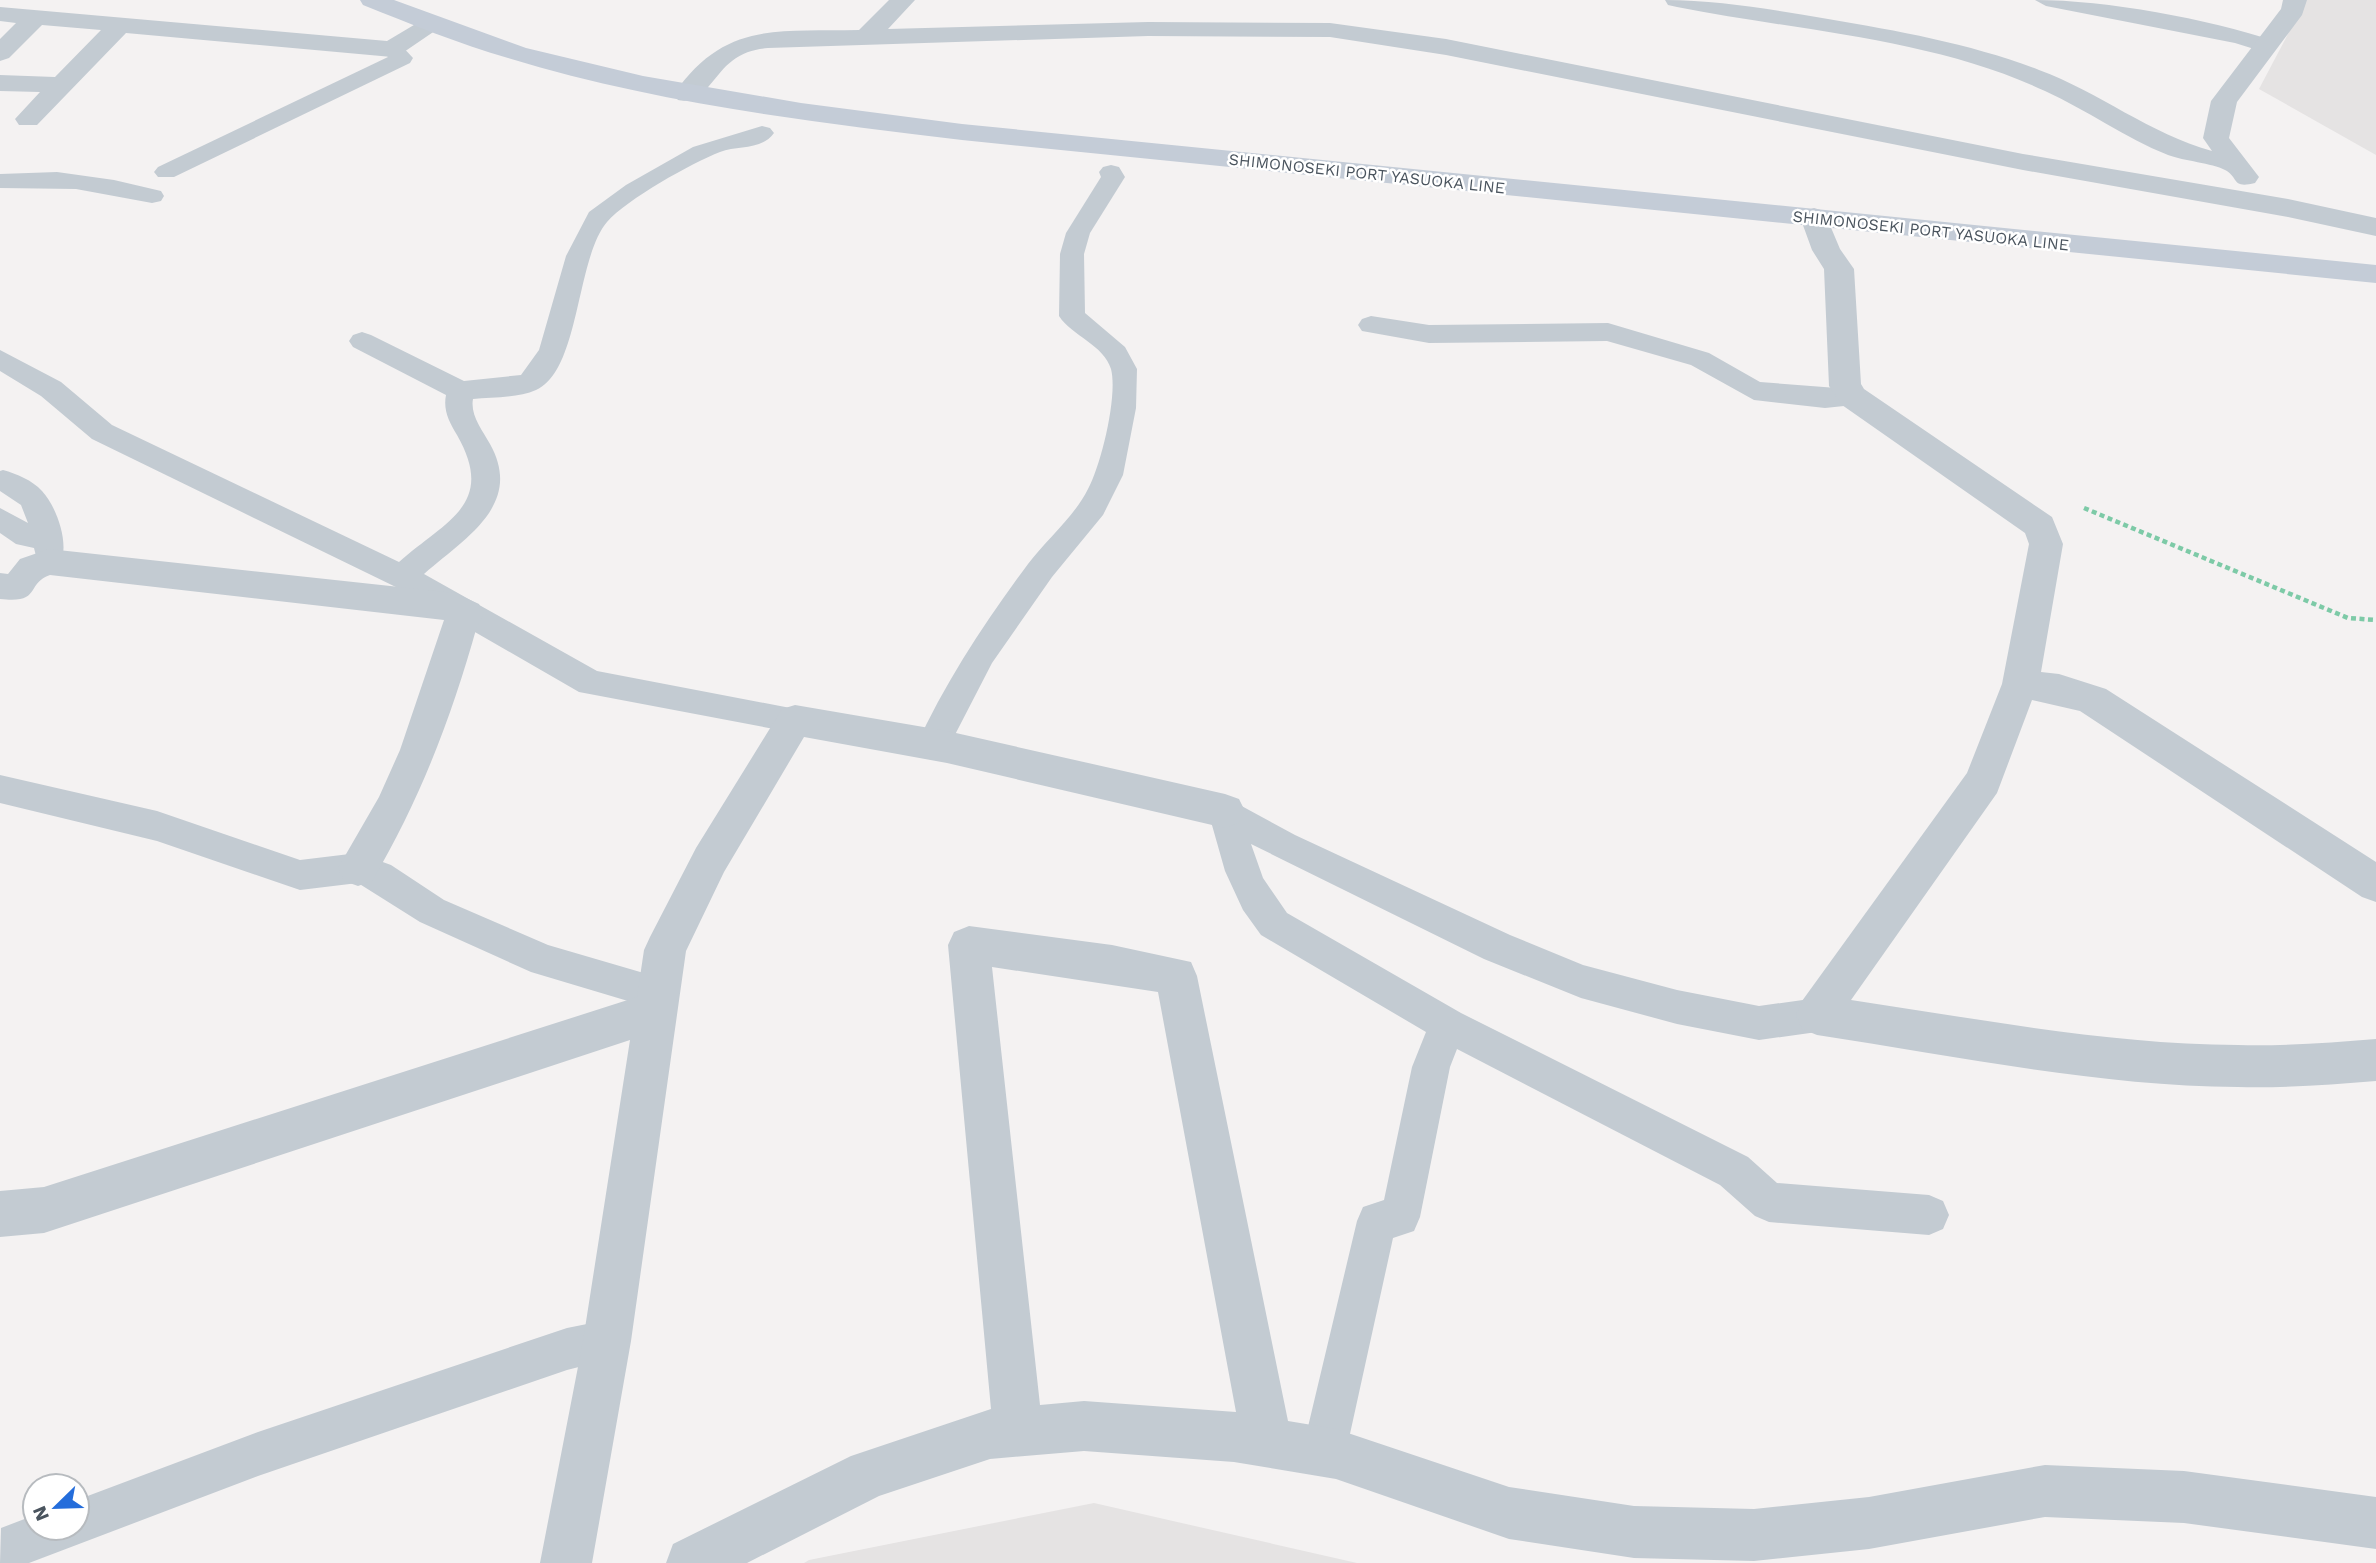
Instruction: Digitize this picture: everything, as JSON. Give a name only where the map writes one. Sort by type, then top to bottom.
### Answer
[{"type":"main road","name":"SHIMONOSEKI PORT YASUOKA LINE","points":[[372,0],[433,24],[535,58],[687,94],[774,110],[962,132],[2376,274]]},
{"type":"street","points":[[867,36],[904,0]]},
{"type":"street","points":[[1677,0],[1940,49],[1989,62],[2049,84],[2180,151],[2233,163]]},
{"type":"street","points":[[2268,206],[2216,138],[2219,114],[2224,101],[2293,10],[2295,0]]},
{"type":"street","points":[[0,14],[392,50],[433,24]]},
{"type":"street","points":[[0,53],[35,18]]},
{"type":"street","points":[[28,120],[120,25]]},
{"type":"street","points":[[687,94],[719,58],[743,42],[867,36],[1160,29],[1330,30],[1446,47],[2022,162],[2376,227]]},
{"type":"street","points":[[0,83],[61,85]]},
{"type":"street","points":[[1814,218],[1826,250],[1839,269],[1845,386],[1853,397],[2040,526],[2046,544],[2020,684],[1983,781],[1873,932],[1817,1015],[2119,1058],[2185,1063],[2328,1066],[2376,1060]]},
{"type":"street","points":[[0,586],[17,588],[48,550],[461,610],[460,623],[437,707],[414,767],[380,833],[358,868]]},
{"type":"street","points":[[2020,684],[2059,689],[2093,700],[2376,884]]},
{"type":"street","points":[[566,1563],[607,1341],[665,950],[710,860],[795,720],[997,758],[1225,811]]},
{"type":"street","points":[[1018,1430],[970,945],[1112,964],[1176,976],[1267,1442]]},
{"type":"street","points":[[0,1214],[44,1210],[656,1002]]},
{"type":"street","points":[[692,1563],[869,1474],[990,1434],[1084,1426],[1267,1442],[1324,1452],[1509,1513],[1634,1532],[1754,1535],[1869,1523],[2045,1491],[2184,1497],[2376,1523]]},
{"type":"lane","points":[[2046,0],[2240,37],[2267,46]]},
{"type":"lane","points":[[166,172],[402,58],[392,50]]},
{"type":"lane","points":[[362,341],[461,391],[529,383],[536,378],[554,345],[586,236],[601,215],[712,146],[755,139],[762,133]]},
{"type":"lane","points":[[932,746],[947,712],[1004,621],[1042,568],[1095,503],[1106,484],[1117,442],[1124,369],[1113,351],[1072,316],[1072,254],[1078,233],[1113,177],[1111,172]]},
{"type":"lane","points":[[0,181],[23,178],[80,181],[152,197]]},
{"type":"lane","points":[[1371,326],[1429,334],[1608,332],[1700,359],[1754,391],[1825,399],[1853,397]]},
{"type":"lane","points":[[0,359],[51,389],[102,432],[402,577],[590,683],[795,720]]},
{"type":"lane","points":[[402,577],[471,515],[488,488],[486,462],[464,422],[459,396],[461,391]]},
{"type":"lane","points":[[3,480],[33,497],[41,509],[48,550]]},
{"type":"lane","points":[[0,519],[48,550]]},
{"type":"lane","points":[[0,789],[156,826],[300,875],[358,868],[379,876],[432,911],[544,960],[656,1002]]},
{"type":"lane","points":[[1225,811],[1283,846],[1497,947],[1581,981],[1677,1007],[1759,1023],[1817,1015]]},
{"type":"lane","points":[[1225,811],[1241,871],[1263,912],[1274,924],[1448,1025],[1734,1171],[1769,1202],[1929,1215]]},
{"type":"lane","points":[[1324,1452],[1377,1221],[1400,1217],[1431,1067],[1448,1025]]},
{"type":"lane","points":[[91,1517],[258,1454],[567,1349],[607,1341]]},
{"type":"lane","points":[[1,1550],[23,1542]]},
{"type":"path","points":[[2079,505],[2348,618],[2376,620]]},
{"type":"shaded area","points":[[2306,0],[2376,0],[2376,155],[2259,89]]},
{"type":"shaded area","points":[[1094,1503],[1357,1563],[804,1563],[809,1560]]}]
